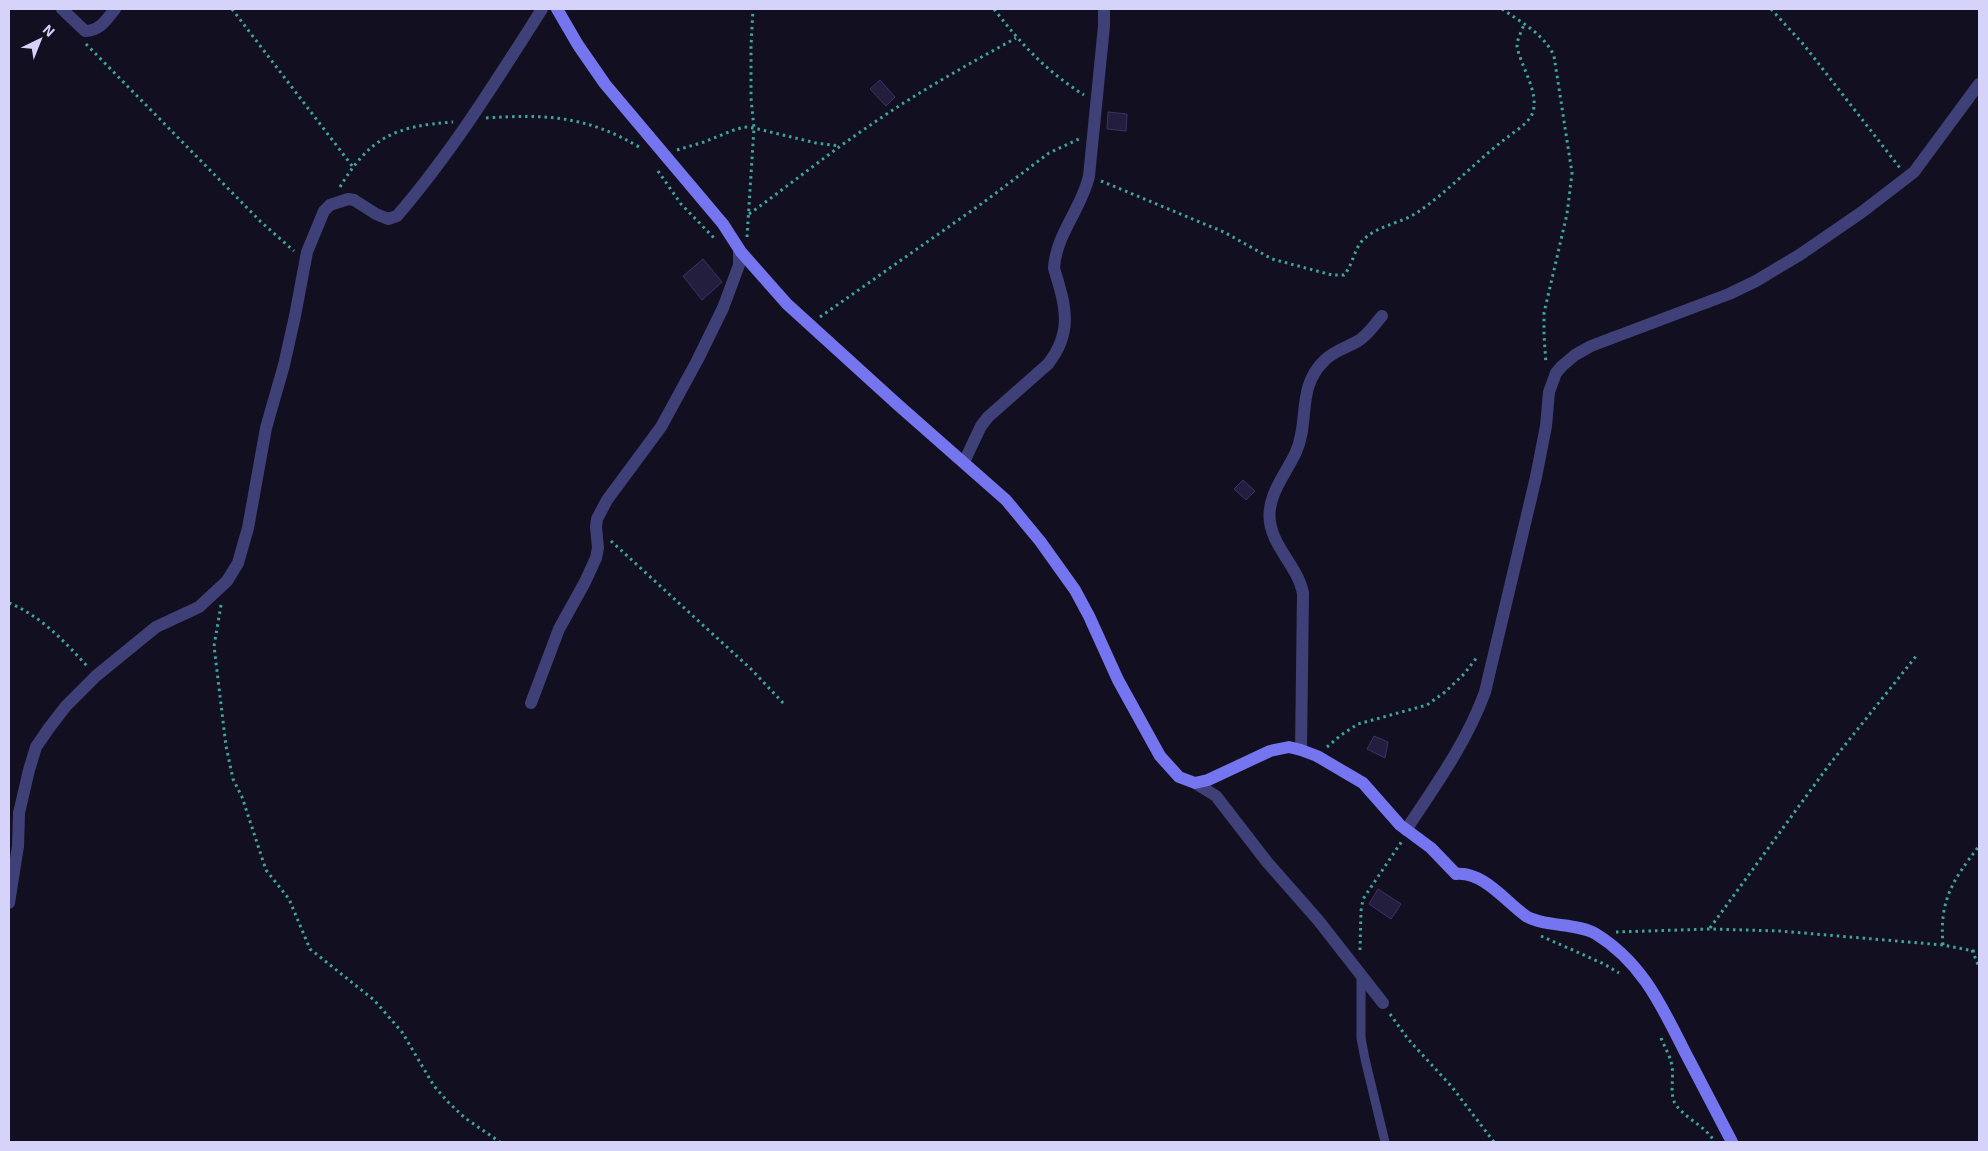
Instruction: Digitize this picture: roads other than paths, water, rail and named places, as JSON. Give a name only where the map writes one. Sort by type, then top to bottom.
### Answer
[{"type":"street","points":[[62,9],[85,31],[93,31],[102,25],[116,9]]},
{"type":"street","points":[[9,903],[18,846],[20,813],[29,770],[36,748],[66,706],[96,676],[156,627],[199,607],[227,581],[238,563],[248,528],[266,428],[284,365],[307,252],[324,211],[330,205],[354,200],[388,220],[394,219],[431,175],[542,9]]},
{"type":"street","points":[[557,9],[578,45],[605,84],[723,224],[740,250],[788,304],[1006,500],[1040,541],[1075,590],[1118,680],[1160,756],[1179,777],[1195,783],[1216,796],[1266,862],[1318,920],[1383,1003]]},
{"type":"street","points":[[964,462],[988,417],[1048,364],[1060,346],[1066,325],[1064,304],[1054,268],[1056,255],[1064,232],[1084,193],[1089,176],[1097,104],[1104,9]]},
{"type":"street","points":[[1408,831],[1463,742],[1477,715],[1485,692],[1536,477],[1546,426],[1549,392],[1556,373],[1575,355],[1597,343],[1729,294],[1756,281],[1862,212],[1908,178],[1930,153],[1979,84]]},
{"type":"street","points":[[531,703],[559,630],[596,558],[598,548],[597,519],[607,500],[661,426],[697,361],[726,299],[739,265],[740,250]]},
{"type":"street","points":[[1301,750],[1303,593],[1301,582],[1277,544],[1271,530],[1269,519],[1270,504],[1282,475],[1296,451],[1307,388],[1313,375],[1326,359],[1368,333],[1382,316]]},
{"type":"street","points":[[1195,783],[1208,780],[1270,752],[1289,747],[1301,750],[1317,756],[1363,782],[1408,831],[1431,848],[1456,874],[1466,872],[1486,884],[1528,917],[1594,932],[1622,953],[1639,971],[1659,1001],[1732,1142]]},
{"type":"lane","points":[[1360,972],[1361,1038],[1385,1142]]}]
